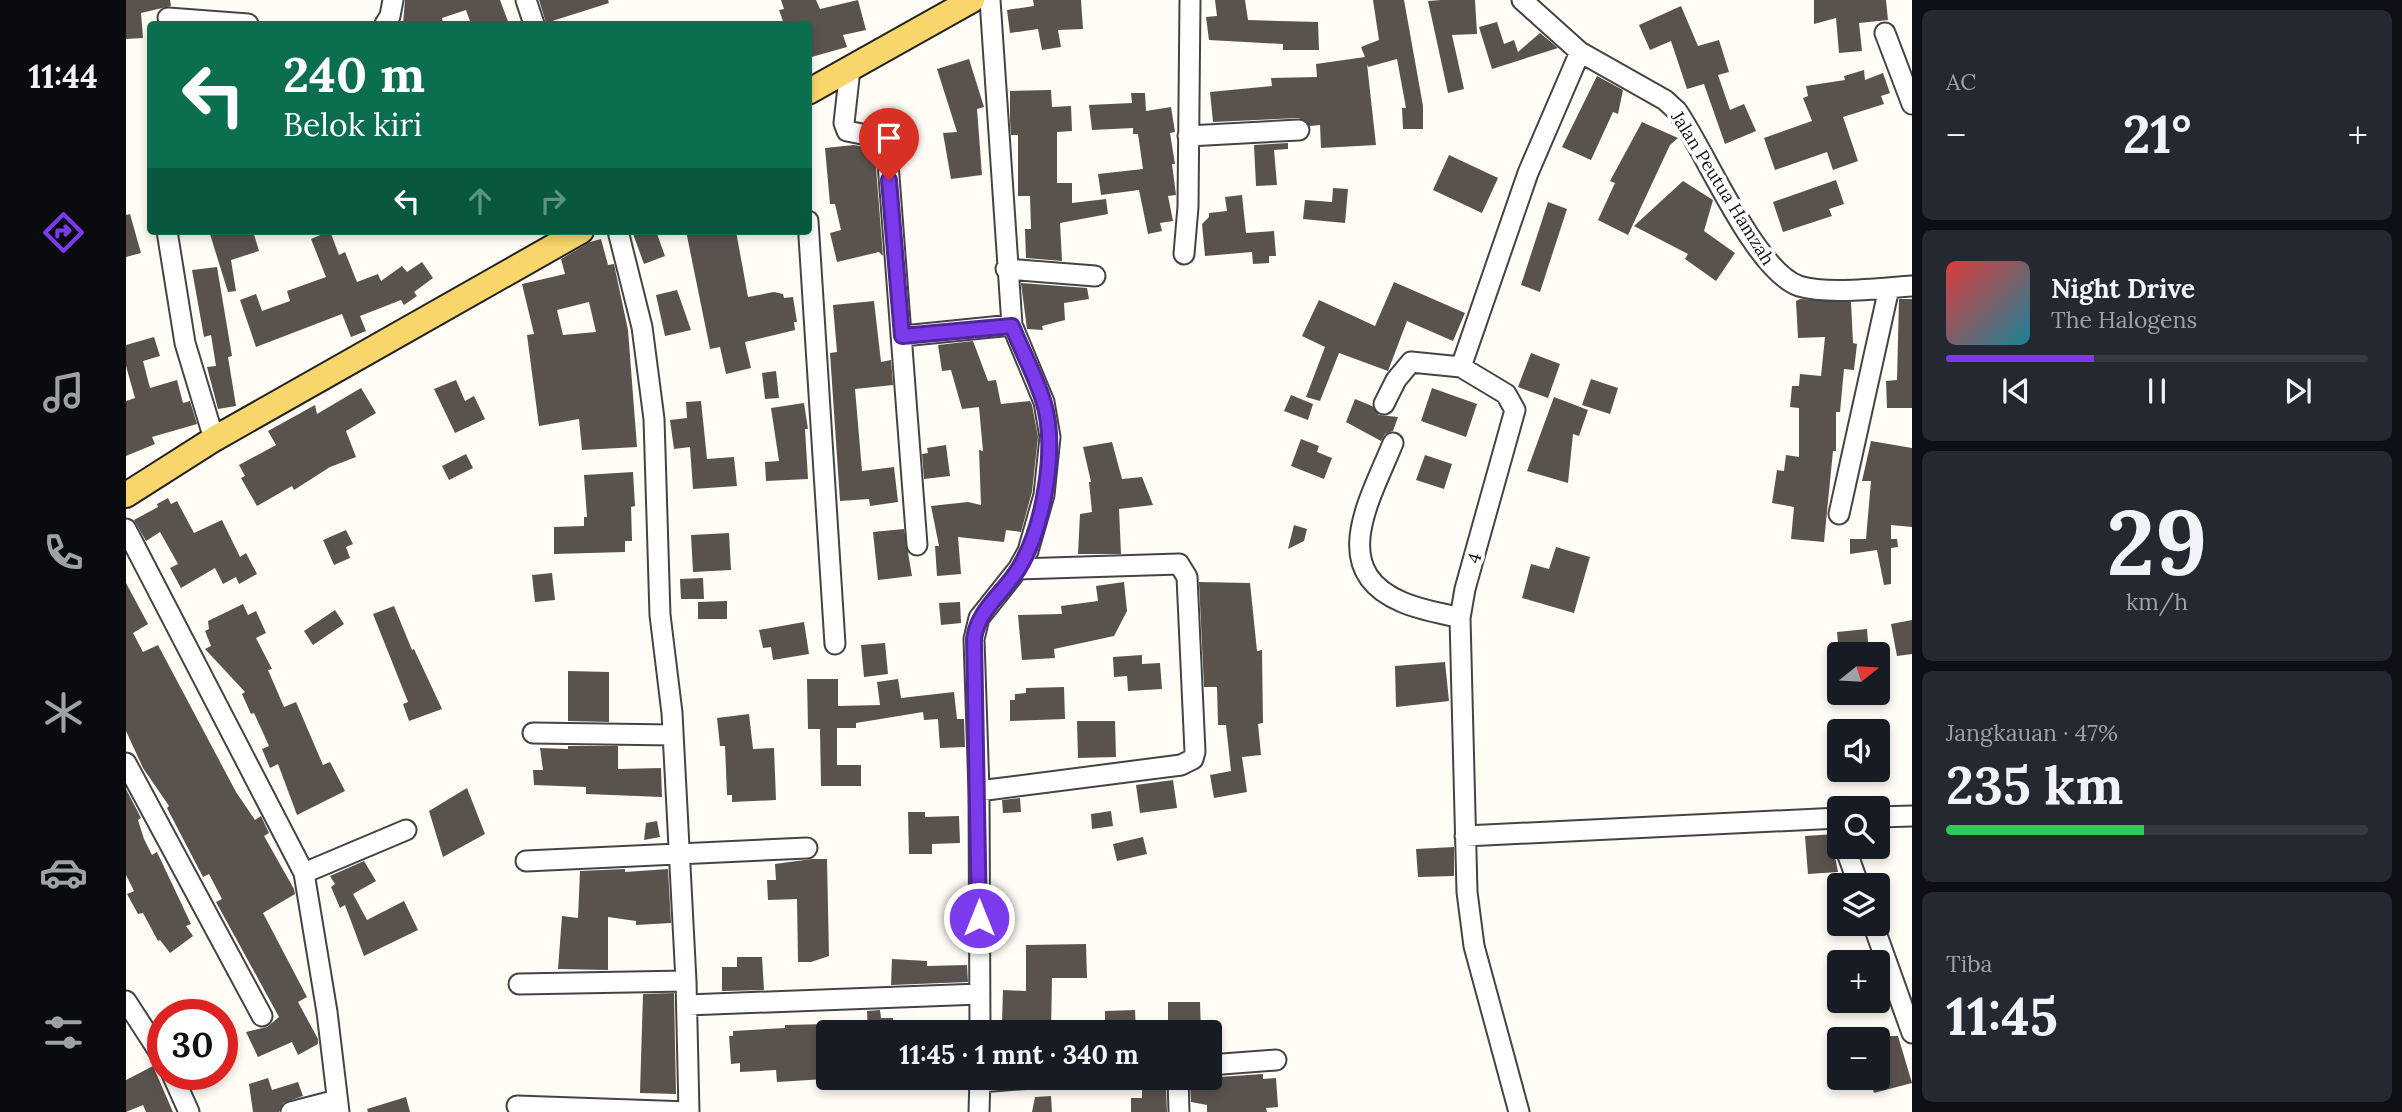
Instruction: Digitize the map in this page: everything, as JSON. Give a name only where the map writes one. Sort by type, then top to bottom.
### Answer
[{"type":"main road","points":[[812,90],[972,0]]},
{"type":"main road","points":[[126,495],[214,439],[571,235]]},
{"type":"street","points":[[387,21],[393,0]]},
{"type":"street","points":[[526,0],[533,21]]},
{"type":"street","points":[[980,1020],[975,627],[1028,551],[1044,495],[1050,437],[1044,402],[1012,326],[1006,269],[990,0]]},
{"type":"street","points":[[1184,254],[1188,207],[1190,0]]},
{"type":"street","name":"Jalan Peutua Hamzah","points":[[1522,0],[1580,52],[1665,100],[1677,111],[1762,253],[1789,281],[1802,287],[1912,286]]},
{"type":"street","points":[[168,14],[224,21]]},
{"type":"street","points":[[1885,33],[1912,104]]},
{"type":"street","points":[[1384,404],[1396,380],[1411,362],[1461,367],[1528,173],[1580,52]]},
{"type":"street","points":[[850,69],[844,123],[847,131],[877,137],[886,145],[917,545]]},
{"type":"street","points":[[1188,135],[1299,130]]},
{"type":"street","points":[[168,235],[185,343],[214,439]]},
{"type":"street","points":[[517,1106],[689,1112],[686,981],[673,736],[660,615],[654,419],[642,327],[619,235]]},
{"type":"street","points":[[809,235],[835,644]]},
{"type":"street","points":[[1006,269],[1095,276]]},
{"type":"street","points":[[1839,514],[1889,288]]},
{"type":"street","points":[[902,336],[1012,326]]},
{"type":"street","name":"4","points":[[1461,367],[1506,394],[1516,410],[1465,589],[1460,618],[1467,892],[1475,946],[1519,1112]]},
{"type":"street","points":[[1393,443],[1360,530],[1359,559],[1375,585],[1404,603],[1460,618]]},
{"type":"street","points":[[126,529],[304,873],[327,1012],[338,1106],[291,1112]]},
{"type":"street","points":[[979,791],[1181,765],[1193,759],[1195,752],[1187,578],[1179,564],[1018,569]]},
{"type":"street","points":[[533,733],[673,736]]},
{"type":"street","points":[[126,763],[262,1016]]},
{"type":"street","points":[[1890,817],[1912,816]]},
{"type":"street","points":[[1465,836],[1827,823]]},
{"type":"street","points":[[304,873],[406,830]]},
{"type":"street","points":[[526,861],[807,848]]},
{"type":"street","points":[[1877,936],[1912,1033]]},
{"type":"street","points":[[520,984],[686,981]]},
{"type":"street","points":[[687,1005],[980,994]]},
{"type":"street","points":[[126,1001],[147,1033]]},
{"type":"street","points":[[1222,1064],[1276,1060]]},
{"type":"street","points":[[179,1090],[189,1112]]},
{"type":"street","points":[[979,1112],[980,1090]]},
{"type":"street","points":[[1178,1090],[1179,1112]]},
{"type":"building","points":[[126,0],[170,0],[171,6],[141,13],[143,38],[126,39]]},
{"type":"building","points":[[405,0],[500,0],[508,21],[470,21],[466,10],[442,18],[442,21],[403,21]]},
{"type":"building","points":[[539,0],[608,0],[609,3],[552,21],[545,21]]},
{"type":"building","points":[[781,0],[816,0],[820,9],[858,0],[866,30],[843,35],[847,47],[812,57],[812,21],[783,21],[779,10],[784,9]]},
{"type":"building","points":[[1033,0],[1081,0],[1083,29],[1058,30],[1061,47],[1042,50],[1038,29],[1010,33],[1007,10],[1034,6]]},
{"type":"building","points":[[1215,0],[1245,0],[1248,20],[1318,22],[1319,50],[1283,50],[1283,44],[1209,40],[1206,17],[1217,16]]},
{"type":"building","points":[[1373,0],[1404,0],[1423,106],[1423,129],[1403,129],[1402,108],[1406,108],[1397,59],[1368,67],[1367,64],[1376,145],[1321,148],[1320,125],[1310,126],[1299,118],[1213,122],[1210,92],[1272,86],[1271,78],[1317,77],[1316,64],[1365,57],[1361,47],[1379,40]]},
{"type":"building","points":[[1475,0],[1477,34],[1452,35],[1464,89],[1448,93],[1428,1]]},
{"type":"building","points":[[1814,0],[1886,0],[1888,20],[1859,23],[1862,51],[1839,53],[1836,18],[1814,24]]},
{"type":"building","points":[[1681,6],[1698,46],[1719,40],[1729,72],[1718,75],[1730,110],[1744,104],[1756,131],[1725,144],[1704,84],[1687,89],[1671,41],[1650,50],[1639,25]]},
{"type":"building","points":[[1497,22],[1504,44],[1514,40],[1518,52],[1540,33],[1558,48],[1492,69],[1479,27]]},
{"type":"building","points":[[969,59],[984,107],[977,109],[982,175],[951,179],[943,133],[957,132],[937,69]]},
{"type":"building","points":[[1864,70],[1865,80],[1883,73],[1890,93],[1881,96],[1884,104],[1843,117],[1858,161],[1833,170],[1827,152],[1775,170],[1764,138],[1812,121],[1803,98],[1808,96],[1806,86],[1845,80],[1844,76]]},
{"type":"building","points":[[1597,76],[1623,90],[1618,114],[1613,112],[1591,160],[1562,147]]},
{"type":"building","points":[[1051,90],[1052,107],[1071,106],[1072,131],[1057,132],[1057,183],[1072,183],[1072,203],[1106,199],[1108,214],[1060,223],[1062,261],[1026,258],[1025,229],[1031,229],[1030,196],[1018,196],[1018,135],[1011,135],[1010,121],[1010,91]]},
{"type":"building","points":[[1131,93],[1145,93],[1146,111],[1171,107],[1175,132],[1170,133],[1176,195],[1168,196],[1173,221],[1160,223],[1162,231],[1148,234],[1139,190],[1101,195],[1098,174],[1143,169],[1138,134],[1133,134],[1133,128],[1092,130],[1089,105],[1132,103]]},
{"type":"building","points":[[1642,122],[1678,138],[1670,145],[1628,235],[1598,220],[1615,183],[1610,181]]},
{"type":"building","points":[[1288,143],[1288,149],[1274,150],[1277,185],[1256,186],[1254,145]]},
{"type":"building","points":[[854,145],[870,148],[875,155],[883,256],[879,252],[837,262],[830,233],[841,230],[835,204],[830,204],[825,148]]},
{"type":"building","points":[[1449,155],[1498,178],[1482,213],[1433,190]]},
{"type":"building","points":[[1836,180],[1844,204],[1829,209],[1832,216],[1783,232],[1773,202]]},
{"type":"building","points":[[1683,181],[1713,200],[1704,231],[1735,253],[1716,281],[1685,259],[1688,254],[1634,226]]},
{"type":"building","points":[[1333,188],[1348,189],[1345,223],[1303,219],[1305,200],[1332,202]]},
{"type":"building","points":[[1242,195],[1246,233],[1274,231],[1276,256],[1269,256],[1269,263],[1253,264],[1252,252],[1205,256],[1202,224],[1209,217],[1209,213],[1227,211],[1225,197]]},
{"type":"building","points":[[1548,202],[1567,209],[1540,292],[1521,285]]},
{"type":"building","points":[[130,214],[141,253],[126,257],[126,215]]},
{"type":"building","points":[[210,235],[254,235],[259,251],[231,260],[236,291],[228,292]]},
{"type":"building","points":[[320,235],[332,235],[339,255],[345,252],[357,282],[378,274],[381,281],[402,266],[407,272],[422,262],[433,278],[414,292],[417,296],[404,305],[401,300],[360,316],[366,331],[351,337],[342,314],[256,347],[240,300],[256,294],[262,311],[290,301],[287,291],[326,277],[311,239]]},
{"type":"building","points":[[633,235],[657,235],[665,256],[644,264]]},
{"type":"building","points":[[687,235],[737,235],[748,297],[774,292],[783,294],[784,298],[793,297],[797,322],[794,322],[795,330],[745,342],[751,368],[726,374],[720,347],[710,349]]},
{"type":"building","points":[[601,239],[608,265],[614,264],[628,330],[637,447],[582,450],[579,419],[539,426],[527,335],[534,334],[522,284],[565,274],[561,259],[590,242]],"holes":[[[589,302],[596,332],[563,335],[557,310]]]},
{"type":"building","points":[[217,267],[232,356],[228,357],[236,406],[218,409],[207,367],[216,366],[211,335],[204,337],[192,270]]},
{"type":"building","points":[[1394,282],[1465,313],[1453,341],[1407,321],[1388,371],[1339,353],[1320,401],[1306,397],[1325,347],[1302,336],[1319,300],[1375,326]]},
{"type":"building","points":[[1021,283],[1087,288],[1089,299],[1064,303],[1065,320],[1042,326],[1043,330],[1027,329]]},
{"type":"building","points":[[677,290],[691,330],[665,336],[656,295]]},
{"type":"building","points":[[1899,299],[1912,299],[1912,408],[1887,408],[1886,381],[1897,380]]},
{"type":"building","points":[[874,301],[881,362],[891,360],[893,385],[855,389],[862,471],[894,467],[898,502],[870,506],[869,499],[840,501],[830,353],[837,352],[833,305]]},
{"type":"building","points":[[1796,301],[1851,302],[1853,343],[1857,344],[1854,370],[1844,369],[1840,412],[1836,412],[1836,451],[1833,451],[1824,542],[1791,539],[1794,507],[1772,503],[1777,470],[1784,471],[1786,455],[1799,457],[1799,408],[1790,407],[1792,386],[1799,386],[1800,374],[1821,376],[1825,337],[1798,338]]},
{"type":"building","points":[[154,337],[160,356],[143,361],[150,388],[177,380],[183,403],[190,401],[197,424],[152,437],[155,444],[126,456],[126,401],[135,398],[126,366],[126,345]]},
{"type":"building","points":[[973,341],[988,381],[996,380],[1001,404],[1030,401],[1032,405],[1038,437],[1032,492],[1021,532],[1006,530],[1004,542],[958,537],[961,574],[937,576],[935,546],[939,546],[931,506],[968,502],[981,505],[979,450],[983,451],[979,407],[962,409],[951,370],[942,371],[938,345]]},
{"type":"building","points":[[1531,353],[1560,364],[1548,398],[1518,387]]},
{"type":"building","points":[[776,371],[779,398],[765,399],[762,373]]},
{"type":"building","points":[[1591,379],[1618,388],[1610,414],[1582,405]]},
{"type":"building","points":[[456,380],[465,401],[474,396],[485,419],[455,433],[434,389]]},
{"type":"building","points":[[361,388],[376,413],[346,431],[356,457],[330,467],[294,490],[292,486],[257,506],[241,478],[245,476],[239,465],[276,445],[268,431],[315,405],[317,414]]},
{"type":"building","points":[[1432,388],[1477,404],[1466,437],[1421,421]]},
{"type":"building","points":[[1291,395],[1313,404],[1308,420],[1284,411]]},
{"type":"building","points":[[1554,397],[1588,410],[1579,436],[1573,434],[1568,483],[1527,471]]},
{"type":"building","points":[[1355,399],[1372,406],[1379,415],[1398,417],[1393,431],[1385,434],[1381,441],[1346,422]]},
{"type":"building","points":[[701,401],[707,459],[734,457],[737,486],[693,489],[690,447],[674,449],[670,420],[687,418],[686,402]]},
{"type":"building","points":[[804,403],[808,429],[805,429],[808,479],[766,481],[765,462],[779,461],[771,408]]},
{"type":"building","points":[[1301,439],[1319,446],[1317,452],[1332,458],[1324,479],[1291,466]]},
{"type":"building","points":[[1871,441],[1912,448],[1912,527],[1891,525],[1891,539],[1897,539],[1898,547],[1891,548],[1891,584],[1884,585],[1877,550],[1850,554],[1850,539],[1866,539],[1871,481],[1862,481]]},
{"type":"building","points":[[1112,442],[1122,479],[1142,477],[1153,505],[1119,509],[1121,554],[1078,554],[1080,514],[1092,512],[1091,482],[1083,447]]},
{"type":"building","points":[[946,445],[950,476],[924,479],[922,454],[928,453],[927,448]]},
{"type":"building","points":[[466,454],[473,468],[449,480],[442,466]]},
{"type":"building","points":[[1425,455],[1452,464],[1444,489],[1416,480]]},
{"type":"building","points":[[633,472],[635,506],[631,507],[632,541],[625,541],[625,552],[554,554],[554,527],[584,526],[584,517],[587,517],[584,475]]},
{"type":"building","points":[[168,498],[171,504],[177,501],[194,533],[222,520],[240,557],[246,553],[257,574],[239,584],[236,577],[223,584],[215,568],[181,588],[170,568],[178,564],[160,532],[146,541],[134,520],[158,507],[157,504]]},
{"type":"building","points":[[1294,525],[1307,529],[1304,541],[1288,549]]},
{"type":"building","points":[[904,529],[912,576],[878,580],[873,532]]},
{"type":"building","points":[[346,530],[353,544],[346,547],[350,558],[334,565],[323,540]]},
{"type":"building","points":[[729,533],[731,570],[693,572],[691,535]]},
{"type":"building","points":[[1556,547],[1590,557],[1574,613],[1522,598],[1531,564],[1549,569]]},
{"type":"building","points":[[552,573],[555,600],[535,602],[532,575]]},
{"type":"building","points":[[703,578],[704,599],[681,599],[680,579]]},
{"type":"building","points":[[1124,582],[1127,611],[1114,636],[1054,649],[1055,658],[1022,660],[1018,615],[1062,614],[1061,606],[1098,601],[1096,586]]},
{"type":"building","points":[[1199,582],[1250,583],[1257,651],[1262,650],[1263,723],[1258,724],[1261,755],[1242,757],[1247,792],[1214,798],[1210,775],[1231,771],[1226,725],[1218,725],[1217,687],[1204,687]]},
{"type":"building","points":[[126,583],[148,624],[133,633],[143,652],[158,645],[236,792],[255,820],[261,816],[269,833],[264,836],[294,889],[295,894],[263,913],[307,997],[298,1002],[318,1039],[318,1044],[298,1055],[292,1042],[258,1057],[246,1032],[267,1027],[279,1017],[216,902],[222,899],[209,874],[203,877],[167,808],[169,806],[143,768],[126,731]]},
{"type":"building","points":[[727,601],[727,619],[698,619],[698,602]]},
{"type":"building","points":[[960,602],[961,623],[941,625],[939,603]]},
{"type":"building","points":[[243,604],[248,615],[256,611],[266,633],[256,638],[272,669],[268,670],[284,707],[296,702],[323,765],[330,762],[345,791],[297,815],[278,764],[270,768],[262,749],[269,746],[242,694],[245,692],[205,649],[211,646],[205,631],[209,629],[208,621]]},
{"type":"building","points":[[394,606],[412,650],[414,649],[442,709],[409,721],[403,704],[408,702],[373,614]]},
{"type":"building","points":[[335,610],[344,624],[313,645],[304,631]]},
{"type":"building","points":[[1912,620],[1912,654],[1897,656],[1891,624]]},
{"type":"building","points":[[804,622],[809,654],[773,660],[771,647],[763,648],[759,630]]},
{"type":"building","points":[[1867,629],[1868,642],[1838,642],[1837,632]]},
{"type":"building","points":[[885,643],[888,674],[864,677],[861,645]]},
{"type":"building","points":[[1142,655],[1142,664],[1160,663],[1162,689],[1128,691],[1127,676],[1114,677],[1113,657]]},
{"type":"building","points":[[1445,662],[1449,701],[1396,707],[1395,666]]},
{"type":"building","points":[[568,671],[609,672],[609,722],[568,721]]},
{"type":"building","points":[[807,679],[838,679],[838,706],[880,705],[877,682],[898,679],[901,698],[954,692],[957,719],[964,719],[965,747],[940,748],[938,719],[924,720],[923,712],[856,723],[856,728],[837,728],[837,765],[861,765],[861,786],[821,786],[820,729],[808,729]]},
{"type":"building","points":[[1064,687],[1065,719],[1010,721],[1010,700],[1015,700],[1015,694],[1026,693],[1026,688]]},
{"type":"building","points":[[749,714],[753,749],[774,748],[776,800],[732,802],[732,795],[727,795],[725,746],[720,746],[717,718]]},
{"type":"building","points":[[1077,721],[1115,721],[1116,757],[1078,758]]},
{"type":"building","points":[[568,746],[618,746],[618,769],[661,768],[662,797],[586,794],[586,787],[534,785],[533,770],[543,770],[540,748],[568,749]]},
{"type":"building","points":[[1173,780],[1177,808],[1140,813],[1136,785]]},
{"type":"building","points":[[467,788],[485,834],[443,857],[429,811]]},
{"type":"building","points":[[126,789],[141,818],[138,820],[144,839],[152,855],[157,852],[191,924],[186,926],[193,936],[170,953],[160,940],[158,941],[143,913],[138,914],[127,894],[134,891],[126,875]]},
{"type":"building","points":[[1020,798],[1021,812],[1003,813],[1002,800]]},
{"type":"building","points":[[1111,811],[1113,826],[1092,829],[1091,814]]},
{"type":"building","points":[[908,812],[925,812],[925,817],[959,816],[960,843],[932,844],[932,854],[909,854]]},
{"type":"building","points":[[657,821],[660,837],[644,840],[646,823]]},
{"type":"building","points":[[1827,835],[1827,859],[1836,859],[1838,872],[1808,874],[1805,836]]},
{"type":"building","points":[[1143,837],[1147,854],[1117,861],[1113,844]]},
{"type":"building","points":[[1454,847],[1454,876],[1418,877],[1416,849]]},
{"type":"building","points":[[827,859],[829,956],[811,962],[798,962],[797,899],[768,900],[767,880],[776,880],[775,864]]},
{"type":"building","points":[[364,861],[376,881],[353,894],[367,920],[404,901],[418,930],[364,956],[345,905],[340,908],[331,887],[335,884],[330,876]]},
{"type":"building","points":[[625,869],[625,872],[668,869],[671,923],[636,925],[636,921],[608,917],[608,970],[558,969],[562,916],[578,918],[580,871]]},
{"type":"building","points":[[1086,944],[1087,978],[1052,978],[1051,1020],[1002,1020],[1003,990],[1026,991],[1026,945]]},
{"type":"building","points":[[737,957],[762,957],[764,990],[722,991],[722,967],[737,967]]},
{"type":"building","points":[[892,959],[927,961],[927,966],[967,965],[968,982],[891,985]]},
{"type":"building","points":[[674,993],[676,1094],[640,1093],[643,994]]},
{"type":"building","points":[[1168,1002],[1200,1002],[1201,1020],[1168,1020]]},
{"type":"building","points":[[880,1010],[881,1018],[893,1020],[867,1020],[867,1011]]},
{"type":"building","points":[[1135,1010],[1135,1020],[1105,1020],[1105,1011]]},
{"type":"building","points":[[816,1024],[816,1080],[777,1082],[776,1070],[740,1072],[740,1063],[731,1064],[729,1036],[733,1036],[733,1031],[785,1028],[785,1025]]},
{"type":"building","points":[[1890,1036],[1898,1036],[1912,1083],[1890,1089]]},
{"type":"building","points":[[147,1069],[147,1090],[163,1090],[173,1112],[146,1112],[143,1105],[126,1112],[126,1080]]},
{"type":"building","points":[[1263,1074],[1263,1079],[1276,1078],[1278,1107],[1266,1108],[1267,1112],[1207,1112],[1207,1105],[1191,1102],[1190,1090],[1222,1090],[1222,1077]]},
{"type":"building","points":[[268,1078],[272,1090],[298,1082],[303,1096],[283,1103],[279,1112],[253,1112],[249,1084]]},
{"type":"building","points":[[1142,1090],[1166,1090],[1167,1112],[1131,1112],[1131,1098],[1142,1098]]},
{"type":"building","points":[[1051,1096],[1052,1112],[1032,1112],[1035,1097]]},
{"type":"building","points":[[406,1097],[410,1112],[368,1112],[367,1109]]},
{"type":"route","points":[[889,180],[902,336],[1012,326],[1044,402],[1050,437],[1044,495],[1028,551],[975,627],[979,918]]}]
